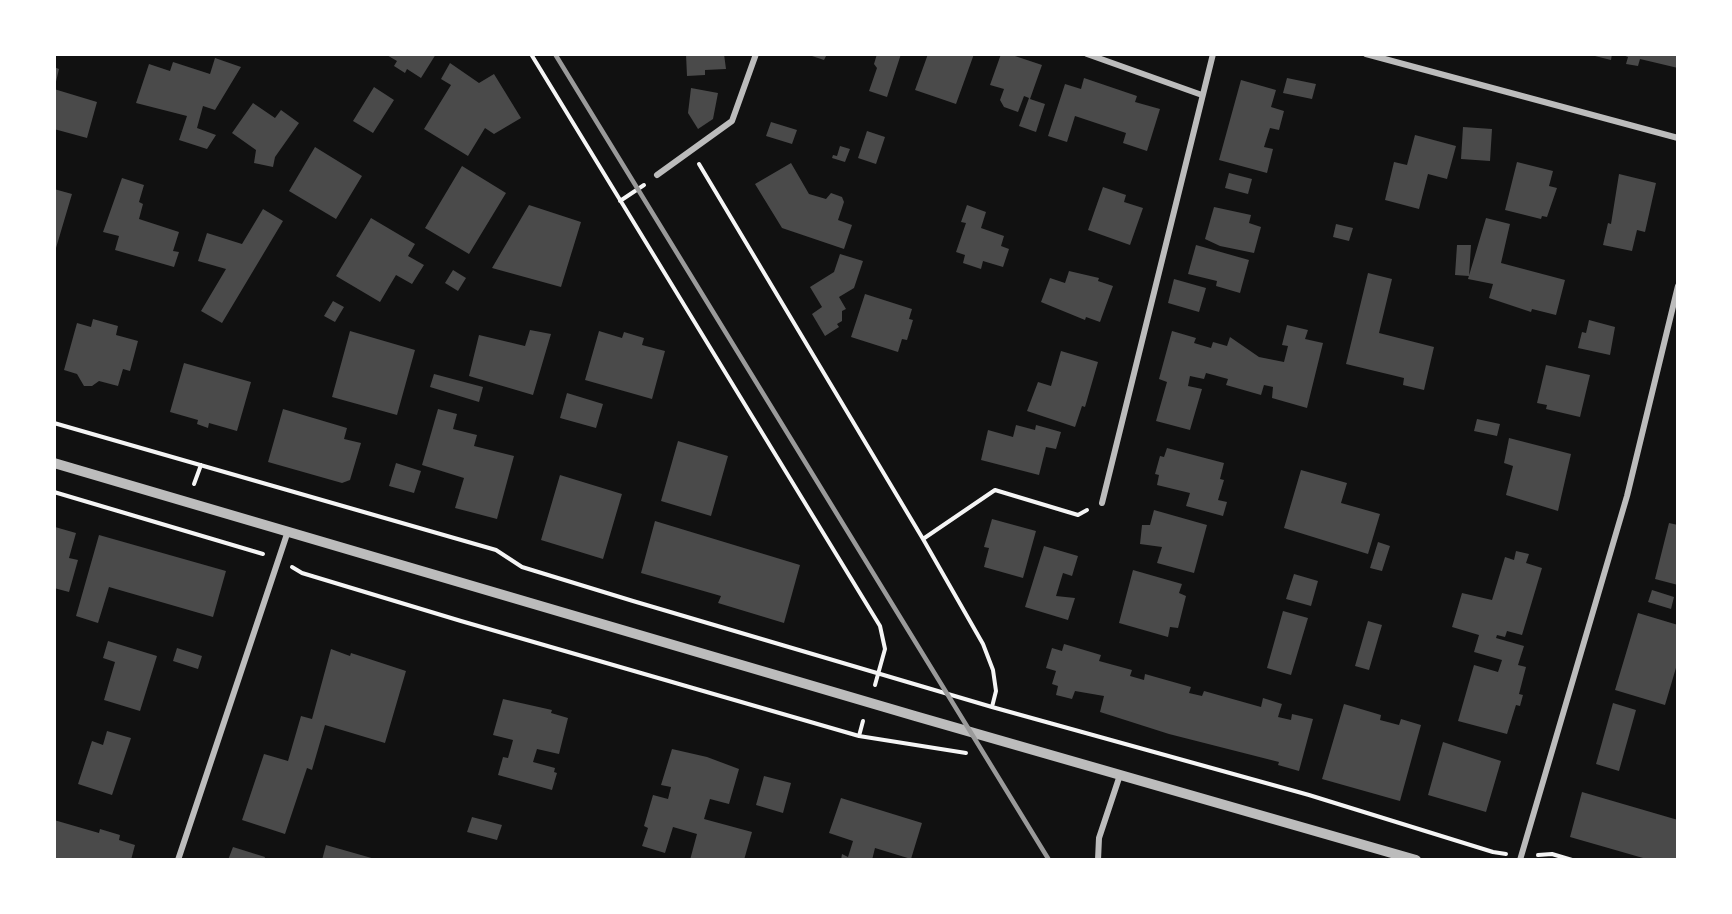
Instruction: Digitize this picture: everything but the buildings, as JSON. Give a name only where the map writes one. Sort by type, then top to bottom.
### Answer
[{"type":"street","points":[[657,175],[732,121],[756,54]]},
{"type":"street","points":[[1087,54],[1202,95]]},
{"type":"street","points":[[1101,503],[1213,54]]},
{"type":"street","points":[[1366,54],[1678,138]]},
{"type":"street","points":[[1520,858],[1627,496],[1678,286]]},
{"type":"street","points":[[54,463],[1416,860]]},
{"type":"street","points":[[178,860],[288,531]]},
{"type":"street","points":[[1098,860],[1099,838],[1120,775]]},
{"type":"path","points":[[531,54],[880,626],[885,649],[879,672]]},
{"type":"path","points":[[691,151],[923,539],[983,644],[993,670],[996,691],[992,707]]},
{"type":"path","points":[[620,201],[632,193]]},
{"type":"path","points":[[54,423],[496,550],[522,567],[992,707],[1309,795],[1492,852],[1520,858],[1552,854],[1572,860]]},
{"type":"path","points":[[923,539],[995,490],[1078,515],[1101,503]]},
{"type":"path","points":[[54,492],[279,559],[302,573],[824,726],[911,747]]},
{"type":"railway","points":[[555,54],[1049,860]]}]
